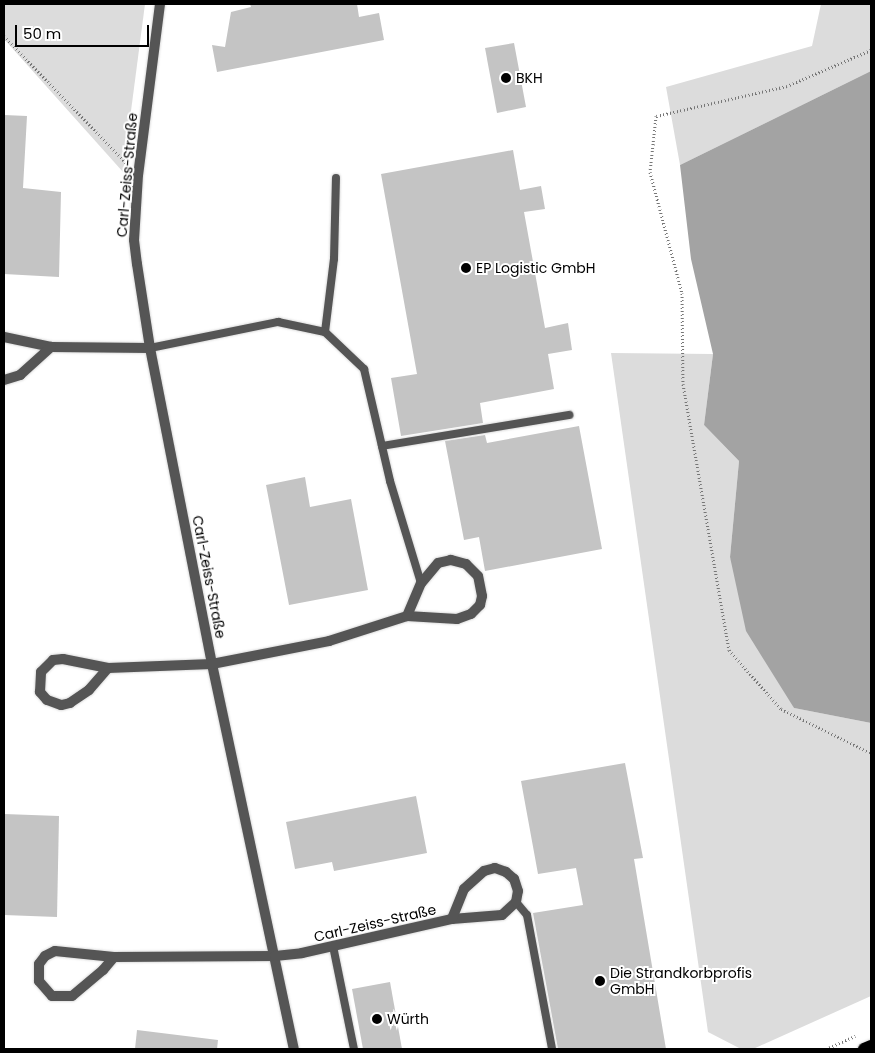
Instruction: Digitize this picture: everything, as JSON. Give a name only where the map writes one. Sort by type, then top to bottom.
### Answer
[{"type":"main road","points":[[864,1049],[871,1046]]},
{"type":"street","name":"Carl-Zeiss-Straße","points":[[160,4],[138,176],[134,240],[150,348],[212,664],[276,956],[294,1049]]},
{"type":"street","points":[[4,337],[51,347],[150,348]]},
{"type":"street","points":[[4,380],[20,375],[51,347]]},
{"type":"street","points":[[108,668],[89,690],[70,703],[61,705],[47,700],[40,692],[41,672],[54,660],[63,659],[108,668],[212,664],[329,640],[407,616],[457,619],[471,614],[480,605],[482,585],[473,568],[451,560],[438,563],[421,583],[407,616]]},
{"type":"street","name":"Carl-Zeiss-Straße","points":[[114,957],[103,970],[72,996],[52,996],[39,981],[39,964],[45,956],[55,951],[114,957],[276,956],[333,946],[452,919],[502,915],[516,902],[518,891],[514,879],[506,872],[495,868],[484,871],[464,890],[452,919]]},
{"type":"lane","points":[[325,332],[334,260],[336,178]]},
{"type":"lane","points":[[150,348],[278,322],[325,332],[364,368],[382,446],[421,583]]},
{"type":"lane","points":[[382,446],[569,414]]},
{"type":"lane","points":[[516,902],[527,915],[552,1049]]},
{"type":"lane","points":[[333,946],[354,1049]]},
{"type":"path","points":[[4,36],[138,176]]},
{"type":"path","points":[[871,50],[787,86],[656,116],[650,172],[682,293],[683,384],[729,650],[781,709],[871,753]]},
{"type":"path","points":[[826,1049],[862,1033]]},
{"type":"shaded area","points":[[4,4],[145,4],[123,172],[4,39]]},
{"type":"shaded area","points":[[821,4],[871,4],[871,71],[680,165],[666,87],[812,46]]},
{"type":"shaded area","points":[[871,71],[871,723],[794,708],[746,631],[730,557],[739,461],[704,425],[713,354],[691,259],[680,165]]},
{"type":"shaded area","points":[[611,353],[713,354],[704,425],[739,461],[730,557],[794,708],[871,723],[871,996],[753,1049],[741,1049],[708,1032]]},
{"type":"building","points":[[250,4],[357,4],[359,17],[379,13],[384,40],[217,72],[212,45],[225,47],[231,12],[251,7]]},
{"type":"building","name":"BKH","points":[[514,43],[526,107],[497,113],[485,48]]},
{"type":"building","points":[[4,115],[27,116],[23,188],[61,192],[59,277],[4,274]]},
{"type":"building","name":"EP Logistic GmbH","points":[[513,150],[520,190],[541,186],[545,209],[524,212],[545,328],[568,323],[572,350],[548,354],[554,389],[480,403],[483,423],[401,436],[391,378],[417,374],[381,174]]},
{"type":"building","points":[[579,426],[602,549],[485,571],[479,537],[464,540],[445,441],[485,435],[487,443]]},
{"type":"building","points":[[305,477],[310,507],[351,499],[368,590],[289,605],[266,485]]},
{"type":"building","name":"Die Strandkorbprofis GmbH","points":[[625,763],[643,858],[634,859],[666,1049],[558,1049],[533,913],[583,905],[576,868],[538,874],[521,781]]},
{"type":"building","points":[[416,796],[427,853],[334,871],[332,862],[295,869],[286,822]]},
{"type":"building","points":[[4,814],[59,816],[57,917],[4,915]]},
{"type":"building","name":"Würth","points":[[390,982],[402,1049],[363,1049],[352,989]]},
{"type":"building","points":[[137,1030],[218,1040],[217,1049],[135,1049]]},
{"type":"place","name":"BKH","points":[[506,78]]},
{"type":"place","name":"EP Logistic GmbH","points":[[466,268]]},
{"type":"place","name":"Die Strandkorbprofis GmbH","points":[[600,981]]},
{"type":"place","name":"Würth","points":[[377,1019]]}]
